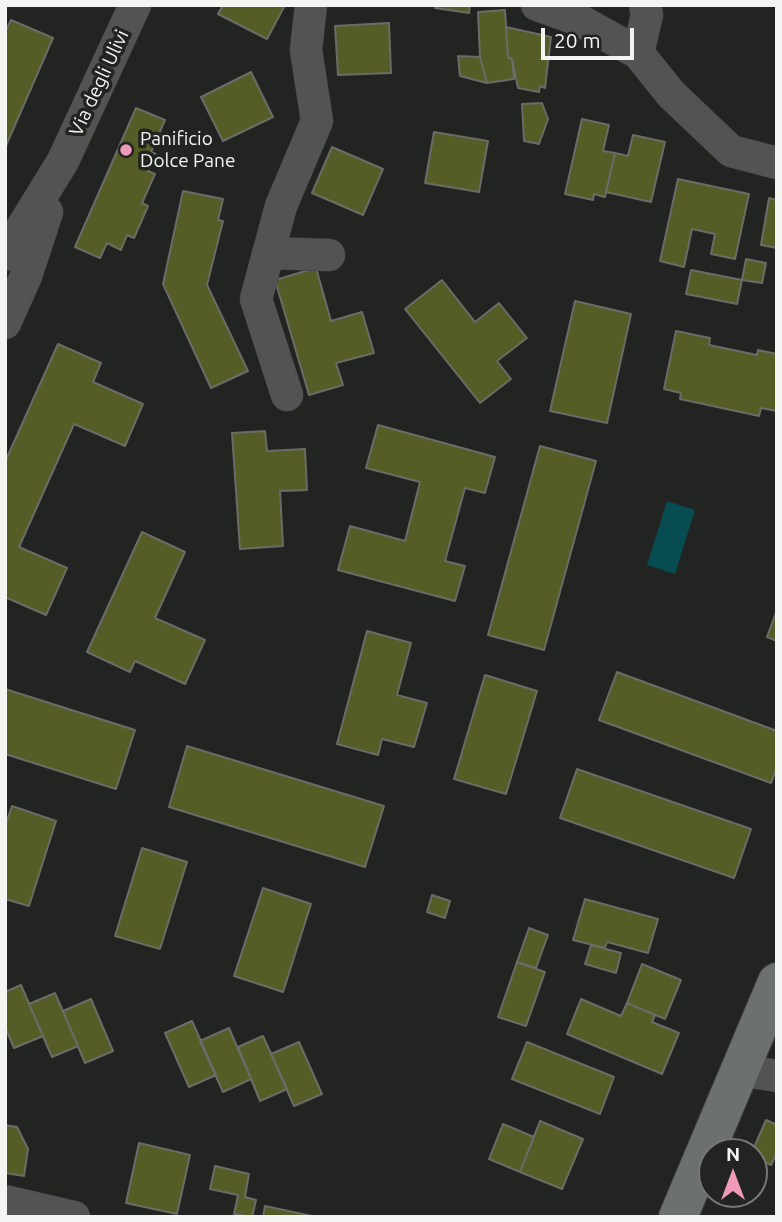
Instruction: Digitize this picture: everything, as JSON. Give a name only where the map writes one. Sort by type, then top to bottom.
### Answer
[{"type":"main road","points":[[678,1217],[777,982]]},
{"type":"street","name":"Via degli Ulivi","points":[[63,161],[135,5]]},
{"type":"street","points":[[287,395],[256,299],[281,205],[317,121],[306,50],[311,5]]},
{"type":"street","points":[[537,5],[579,20],[638,53],[671,94],[731,151],[777,163]]},
{"type":"street","points":[[638,53],[647,15],[645,5]]},
{"type":"street","points":[[5,255],[63,161]]},
{"type":"street","points":[[5,323],[26,276],[63,161]]},
{"type":"street","points":[[268,253],[330,255]]},
{"type":"street","points":[[739,1070],[777,1076]]},
{"type":"street","points":[[5,1201],[74,1217]]},
{"type":"water","points":[[667,501],[695,510],[675,574],[647,565]]},
{"type":"building","points":[[223,5],[285,5],[267,39],[218,14]]},
{"type":"building","points":[[436,5],[470,5],[469,13],[435,8]]},
{"type":"building","points":[[505,10],[508,57],[512,59],[514,79],[487,83],[480,57],[478,12]]},
{"type":"building","points":[[11,20],[53,38],[5,148],[5,32]]},
{"type":"building","points":[[389,23],[391,73],[338,75],[335,26]]},
{"type":"building","points":[[506,27],[551,37],[545,88],[540,86],[539,92],[518,88],[512,59],[508,57]]},
{"type":"building","points":[[458,56],[480,57],[487,83],[460,76]]},
{"type":"building","points":[[251,72],[273,117],[223,141],[201,97]]},
{"type":"building","points":[[542,103],[548,119],[539,144],[524,141],[522,104]]},
{"type":"building","points":[[136,108],[165,120],[151,152],[156,154],[148,171],[155,174],[142,203],[148,206],[134,238],[127,235],[121,250],[107,243],[100,258],[75,247]]},
{"type":"building","points":[[582,119],[609,125],[603,151],[615,153],[605,197],[594,194],[593,200],[565,194]]},
{"type":"building","points":[[434,132],[488,141],[479,192],[425,183]]},
{"type":"building","points":[[633,135],[665,142],[651,202],[606,192],[615,153],[628,156]]},
{"type":"building","points":[[332,147],[383,169],[363,215],[312,193]]},
{"type":"building","points":[[678,179],[749,194],[735,259],[711,254],[715,234],[692,229],[684,267],[660,261]]},
{"type":"building","points":[[183,191],[223,199],[218,220],[223,221],[207,285],[248,371],[211,388],[163,284]]},
{"type":"building","points":[[769,198],[777,200],[777,248],[761,245]]},
{"type":"building","points":[[746,259],[766,263],[762,283],[742,280]]},
{"type":"building","points":[[316,268],[331,321],[362,312],[374,353],[336,363],[343,385],[309,395],[275,280]]},
{"type":"building","points":[[691,270],[742,280],[737,304],[686,294]]},
{"type":"building","points":[[442,280],[475,322],[499,303],[527,338],[497,361],[511,379],[480,403],[405,309]]},
{"type":"building","points":[[575,301],[631,314],[607,423],[550,411]]},
{"type":"building","points":[[676,331],[710,338],[709,345],[757,355],[758,350],[777,354],[777,411],[761,408],[759,416],[680,399],[681,393],[664,389]]},
{"type":"building","points":[[58,344],[101,363],[93,382],[143,404],[125,446],[74,424],[19,547],[67,568],[46,615],[5,597],[5,462]]},
{"type":"building","points":[[378,425],[495,457],[485,493],[465,488],[445,561],[465,566],[455,601],[338,570],[350,526],[405,541],[420,482],[366,468]]},
{"type":"building","points":[[265,431],[267,451],[305,449],[307,490],[280,491],[283,546],[240,549],[232,433]]},
{"type":"building","points":[[540,446],[596,461],[544,650],[488,635]]},
{"type":"building","points":[[142,532],[185,552],[155,618],[205,640],[185,684],[135,661],[130,672],[87,652]]},
{"type":"building","points":[[777,610],[777,641],[767,637]]},
{"type":"building","points":[[367,631],[411,643],[397,695],[427,703],[414,747],[382,739],[378,755],[337,744]]},
{"type":"building","points":[[617,672],[777,731],[777,767],[771,783],[599,720]]},
{"type":"building","points":[[485,675],[537,691],[506,794],[454,779]]},
{"type":"building","points":[[5,689],[135,730],[116,789],[5,754]]},
{"type":"building","points":[[187,746],[384,806],[365,867],[169,807]]},
{"type":"building","points":[[577,769],[751,829],[734,878],[560,818]]},
{"type":"building","points":[[12,806],[56,821],[29,906],[5,899],[5,826]]},
{"type":"building","points":[[142,848],[187,862],[160,949],[115,936]]},
{"type":"building","points":[[263,888],[311,904],[283,992],[234,976]]},
{"type":"building","points":[[432,895],[450,901],[445,918],[427,912]]},
{"type":"building","points":[[585,899],[658,919],[648,953],[607,942],[605,948],[573,940]]},
{"type":"building","points":[[529,928],[548,935],[536,968],[517,962]]},
{"type":"building","points":[[591,945],[621,953],[616,973],[585,964]]},
{"type":"building","points":[[517,962],[545,972],[526,1026],[498,1017]]},
{"type":"building","points":[[642,964],[681,980],[665,1019],[627,1003]]},
{"type":"building","points":[[21,985],[43,1036],[14,1048],[5,1027],[5,992]]},
{"type":"building","points":[[55,993],[78,1046],[52,1057],[29,1004]]},
{"type":"building","points":[[91,999],[113,1051],[85,1063],[63,1011]]},
{"type":"building","points":[[581,999],[621,1016],[627,1003],[655,1015],[652,1022],[679,1033],[662,1074],[567,1034]]},
{"type":"building","points":[[192,1021],[216,1075],[189,1087],[165,1033]]},
{"type":"building","points":[[229,1028],[251,1079],[223,1092],[200,1041]]},
{"type":"building","points":[[263,1036],[287,1089],[260,1101],[238,1047]]},
{"type":"building","points":[[299,1042],[322,1094],[294,1106],[271,1054]]},
{"type":"building","points":[[527,1042],[614,1077],[600,1114],[512,1079]]},
{"type":"building","points":[[766,1120],[777,1125],[777,1152],[771,1165],[768,1164],[768,1138],[758,1138]]},
{"type":"building","points":[[540,1121],[583,1139],[562,1189],[520,1172]]},
{"type":"building","points":[[503,1124],[534,1137],[520,1172],[489,1159]]},
{"type":"building","points":[[5,1125],[17,1127],[28,1149],[24,1176],[5,1173]]},
{"type":"building","points":[[139,1143],[190,1155],[177,1214],[126,1203]]},
{"type":"building","points":[[215,1166],[249,1174],[245,1197],[256,1200],[252,1217],[234,1214],[238,1195],[210,1189]]},
{"type":"building","points":[[265,1206],[312,1216],[312,1217],[263,1217]]},
{"type":"place","name":"Panificio Dolce Pane","points":[[126,150]]}]
